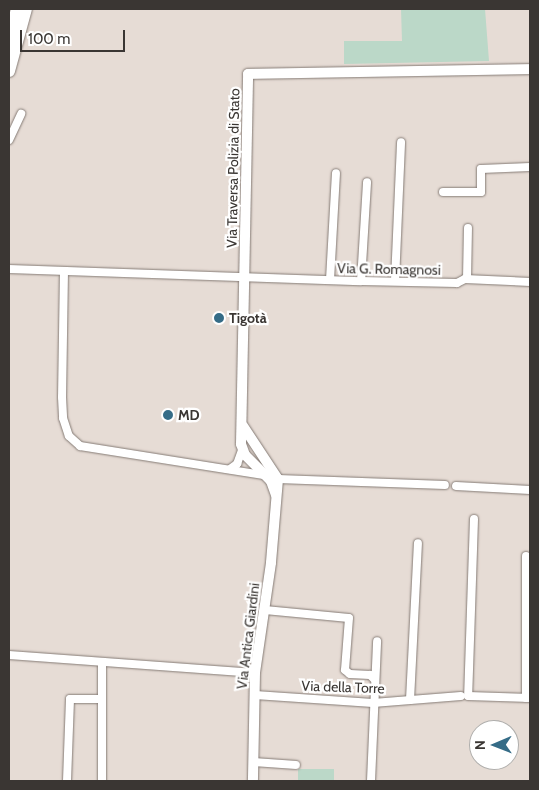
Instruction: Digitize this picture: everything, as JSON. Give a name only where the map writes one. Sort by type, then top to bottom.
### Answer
[{"type":"highway","points":[[9,41],[17,9]]},
{"type":"highway","points":[[9,70],[26,9]]},
{"type":"street","name":"Via Traversa Polizia di Stato","points":[[242,425],[248,74],[530,69]]},
{"type":"street","points":[[9,140],[21,114]]},
{"type":"street","points":[[394,282],[401,142]]},
{"type":"street","points":[[443,192],[481,192],[481,169],[530,167]]},
{"type":"street","points":[[330,280],[336,173]]},
{"type":"street","points":[[361,281],[367,182]]},
{"type":"street","points":[[467,279],[468,228]]},
{"type":"street","name":"Via G. Romagnosi","points":[[9,269],[394,282],[457,283],[467,279],[530,282]]},
{"type":"street","points":[[64,271],[63,418],[68,436],[80,446],[261,472],[277,477],[445,485]]},
{"type":"street","points":[[230,469],[237,464],[242,450],[242,425]]},
{"type":"street","points":[[242,425],[254,446],[277,477]]},
{"type":"street","points":[[242,450],[254,446]]},
{"type":"street","points":[[242,450],[261,472],[276,495]]},
{"type":"street","points":[[261,472],[266,462]]},
{"type":"street","name":"Via Antica Giardini","points":[[253,781],[255,673],[265,610],[277,477]]},
{"type":"street","points":[[456,486],[530,490]]},
{"type":"street","points":[[464,696],[474,519]]},
{"type":"street","points":[[410,700],[418,543]]},
{"type":"street","points":[[526,556],[528,698]]},
{"type":"street","name":"Via della Torre","points":[[265,610],[350,618],[345,670],[374,678]]},
{"type":"street","points":[[371,781],[376,641]]},
{"type":"street","points":[[9,655],[255,673]]},
{"type":"street","points":[[102,662],[102,781]]},
{"type":"street","name":"Via della Torre","points":[[254,695],[373,703],[464,696],[528,698]]},
{"type":"street","points":[[67,781],[70,698],[102,699]]},
{"type":"street","points":[[254,762],[296,766]]},
{"type":"green space","points":[[401,9],[485,9],[489,61],[344,64],[344,41],[402,41]]},
{"type":"green space","points":[[298,769],[334,769],[334,781],[298,781]]},
{"type":"place","name":"Tigotà","points":[[219,318]]},
{"type":"place","name":"MD","points":[[168,415]]}]
